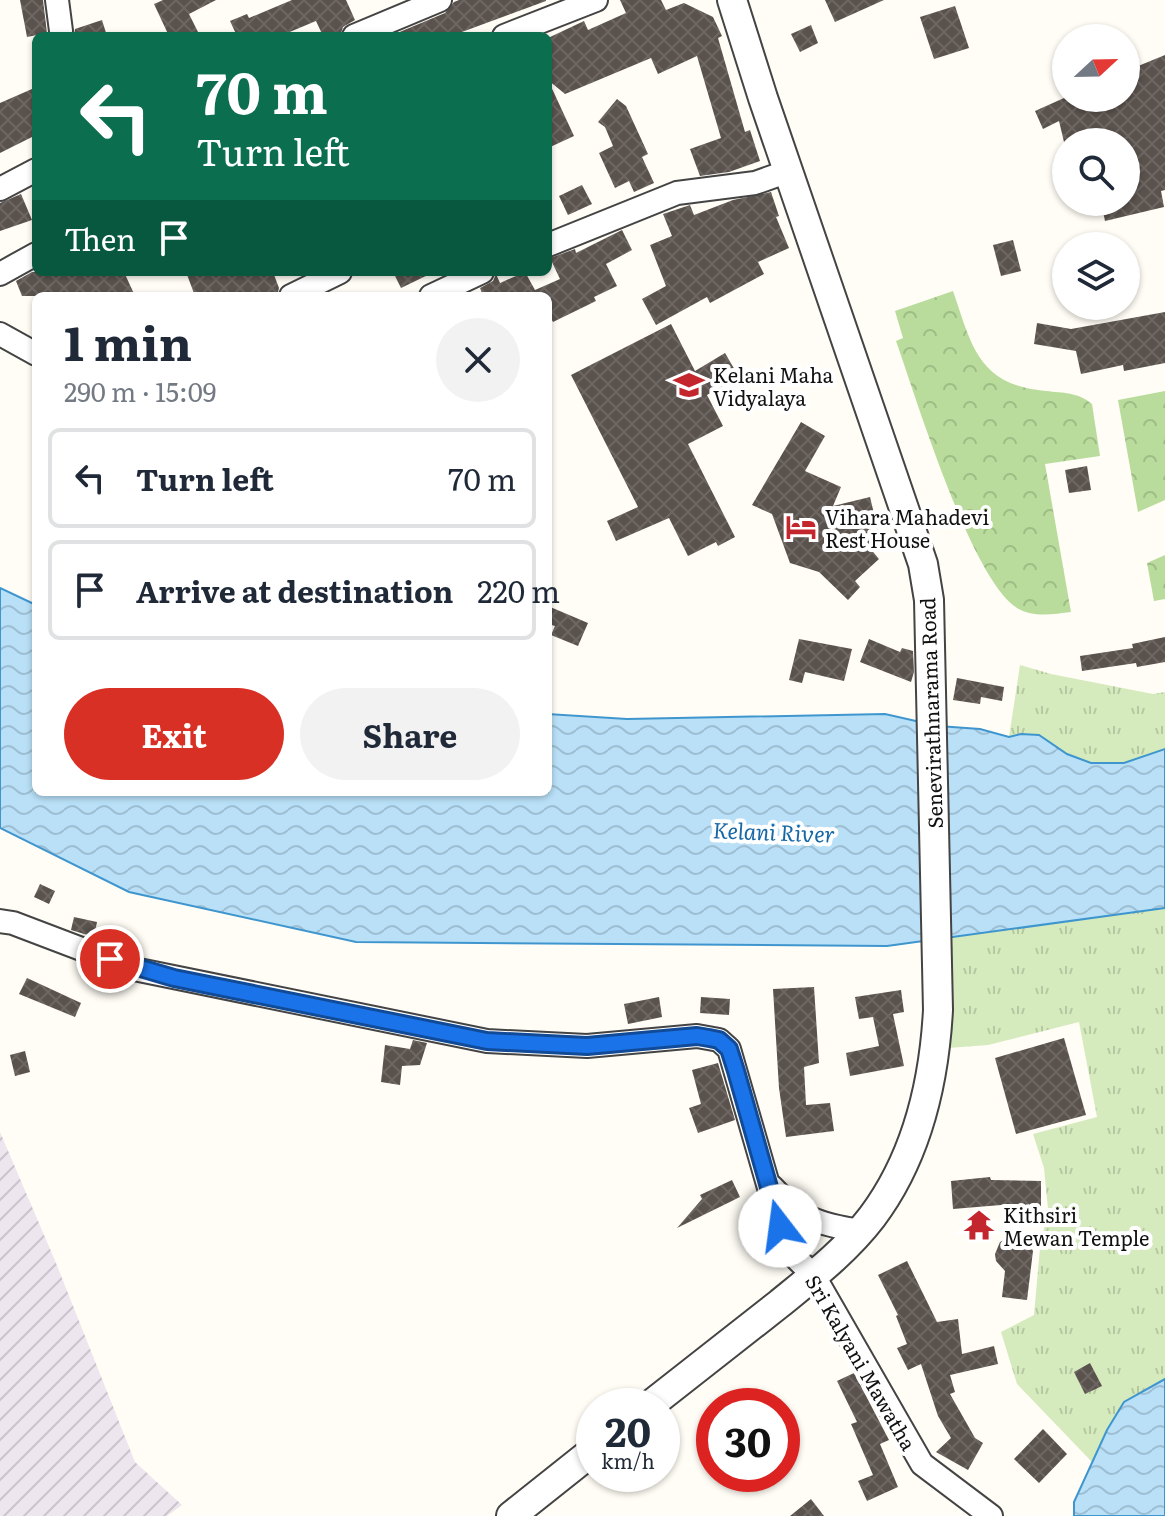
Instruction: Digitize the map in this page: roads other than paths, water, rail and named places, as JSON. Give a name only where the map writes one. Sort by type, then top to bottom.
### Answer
[{"type":"street","points":[[57,0],[61,31]]},
{"type":"street","points":[[364,32],[440,0]]},
{"type":"street","points":[[514,32],[596,0]]},
{"type":"street","name":"Senevirathnarama Road","points":[[719,0],[751,61]]},
{"type":"street","name":"Senevirathnarama Road","points":[[672,1388],[814,1276],[860,1231],[886,1196],[910,1149],[920,1124],[936,1058],[938,1010],[929,600],[923,564],[732,0]]},
{"type":"street","points":[[552,243],[677,193],[755,183],[789,171]]},
{"type":"street","points":[[0,189],[32,172]]},
{"type":"street","points":[[0,274],[32,256]]},
{"type":"street","points":[[299,292],[332,276]]},
{"type":"street","points":[[440,292],[474,276]]},
{"type":"street","points":[[0,334],[32,352]]},
{"type":"street","name":"Sri Kalyani Mawatha","points":[[0,921],[13,923],[134,969],[487,1041],[587,1046],[697,1036],[719,1040],[729,1049],[733,1060],[780,1226],[796,1258],[814,1276],[922,1464],[991,1516]]},
{"type":"street","points":[[768,1183],[792,1208],[821,1224],[860,1231]]},
{"type":"street","points":[[511,1516],[576,1464]]},
{"type":"water","name":"Kelani River","points":[[0,588],[32,603],[32,796],[552,796],[552,714],[627,719],[885,714],[938,726],[980,729],[1009,737],[1039,735],[1067,754],[1091,763],[1124,763],[1165,749],[1165,908],[887,946],[356,942],[129,892],[0,828]]},
{"type":"water","points":[[1165,1379],[1165,1516],[1074,1516],[1074,1502],[1107,1430],[1124,1402]]},
{"type":"place","name":"Kelani Maha Vidyalaya","points":[[689,385]]},
{"type":"place","name":"Vihara Mahadevi Rest House","points":[[801,527]]},
{"type":"place","name":"Kithsiri Mewan Temple","points":[[979,1225]]}]
